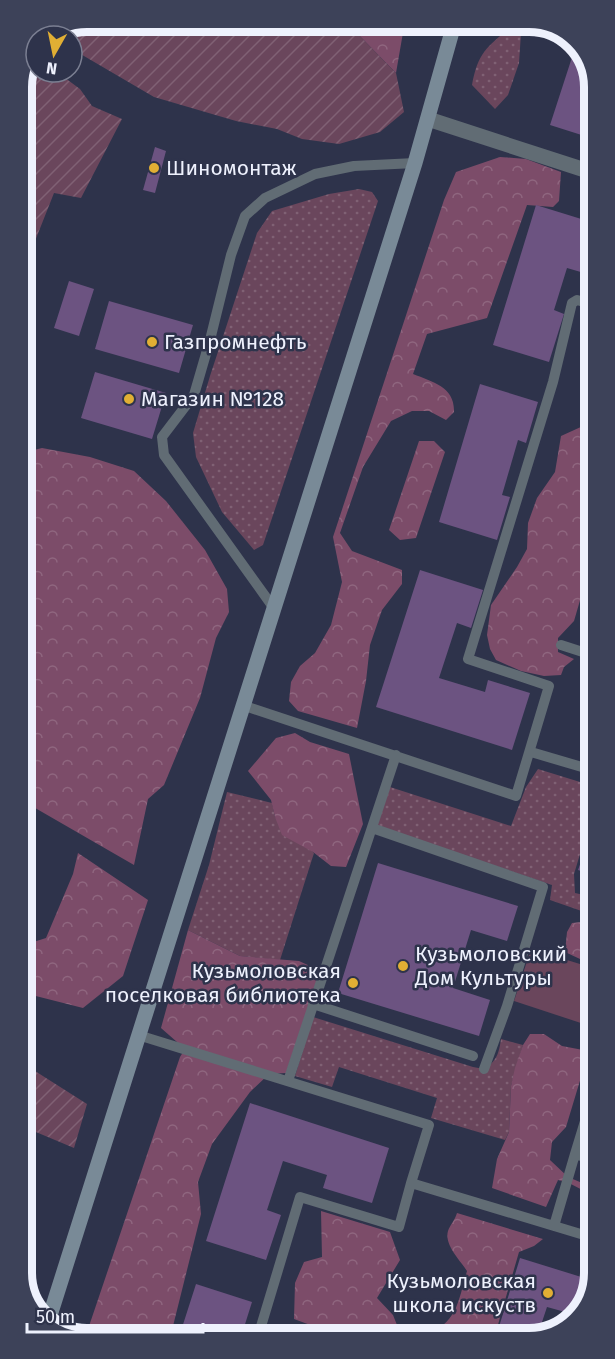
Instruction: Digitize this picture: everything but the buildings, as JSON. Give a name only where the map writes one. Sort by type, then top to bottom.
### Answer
[{"type":"main road","points":[[51,1314],[428,119],[451,32]]},
{"type":"street","points":[[428,119],[584,170]]},
{"type":"lane","points":[[273,607],[164,455],[162,437],[194,395],[231,255],[245,216],[265,198],[315,174],[354,166],[414,163]]},
{"type":"lane","points":[[242,705],[516,796],[549,686],[468,659],[553,382],[572,303],[577,300],[584,302]]},
{"type":"lane","points":[[561,645],[584,653]]},
{"type":"lane","points":[[531,752],[584,768]]},
{"type":"lane","points":[[288,1081],[396,755]]},
{"type":"lane","points":[[372,828],[543,887],[507,1006],[484,1069]]},
{"type":"lane","points":[[313,1004],[473,1056]]},
{"type":"lane","points":[[138,1035],[429,1125],[399,1227],[300,1197],[260,1327]]},
{"type":"lane","points":[[554,1226],[584,1124]]},
{"type":"lane","points":[[575,1154],[584,1157]]},
{"type":"lane","points":[[411,1183],[584,1235]]},
{"type":"shaded area","points":[[84,32],[356,32],[396,73],[404,112],[380,132],[339,144],[302,139],[277,129],[236,121],[154,97],[84,56]]},
{"type":"shaded area","points":[[505,32],[521,33],[519,63],[508,95],[495,109],[472,85],[481,57]]},
{"type":"shaded area","points":[[32,84],[73,84],[80,89],[92,106],[122,119],[81,198],[54,193],[32,249]]},
{"type":"shaded area","points":[[359,189],[372,192],[378,201],[263,545],[254,550],[222,512],[196,457],[193,433],[257,233],[272,211],[329,194]]},
{"type":"shaded area","points":[[538,769],[584,783],[584,841],[574,874],[575,893],[584,895],[584,912],[550,900],[552,885],[377,826],[390,787],[511,826],[526,787]]},
{"type":"shaded area","points":[[227,792],[272,803],[275,817],[314,853],[280,960],[240,956],[188,930],[209,865]]},
{"type":"shaded area","points":[[531,949],[584,965],[584,1024],[514,1001]]},
{"type":"shaded area","points":[[313,1017],[484,1069],[497,1056],[501,1039],[523,1045],[511,1086],[509,1132],[505,1140],[431,1118],[437,1098],[339,1067],[332,1087],[295,1076]]},
{"type":"shaded area","points":[[32,1069],[87,1104],[74,1148],[32,1130]]},
{"type":"green space","points":[[356,32],[403,32],[396,73]]},
{"type":"green space","points":[[500,157],[526,159],[561,172],[559,201],[553,207],[527,205],[487,318],[427,334],[413,374],[447,391],[451,397],[454,412],[446,420],[429,411],[412,411],[391,421],[363,467],[340,533],[352,551],[402,570],[402,584],[382,610],[370,645],[357,728],[298,711],[289,701],[291,682],[300,666],[315,653],[331,625],[342,582],[333,537],[444,200],[456,172]]},
{"type":"green space","points":[[583,426],[584,591],[574,621],[558,638],[558,652],[574,659],[564,667],[561,675],[544,676],[521,671],[496,660],[490,649],[487,635],[491,605],[527,549],[528,523],[537,498],[555,472],[561,436]]},
{"type":"green space","points":[[419,441],[434,441],[445,452],[416,538],[400,540],[389,530]]},
{"type":"green space","points":[[42,448],[90,457],[134,471],[166,501],[205,550],[227,589],[229,612],[216,638],[200,698],[164,785],[148,799],[134,865],[32,806],[32,450]]},
{"type":"green space","points":[[295,733],[310,742],[349,754],[363,824],[346,867],[331,866],[313,852],[282,835],[271,800],[248,771],[276,738]]},
{"type":"green space","points":[[78,853],[148,900],[123,976],[83,1008],[32,995],[32,942],[46,938],[73,874]]},
{"type":"green space","points":[[572,923],[584,923],[584,959],[565,952],[567,932]]},
{"type":"green space","points":[[188,930],[240,956],[299,961],[321,971],[286,1073],[269,1074],[250,1092],[212,1144],[198,1182],[201,1214],[173,1327],[89,1327],[180,1057],[185,1049],[161,1028]]},
{"type":"green space","points":[[530,1034],[544,1034],[562,1046],[584,1052],[584,1072],[566,1127],[552,1142],[550,1160],[568,1177],[584,1184],[584,1191],[558,1180],[546,1207],[492,1188],[497,1159],[509,1132],[511,1086],[523,1045]]},
{"type":"green space","points":[[321,1211],[390,1232],[400,1260],[377,1298],[393,1315],[398,1328],[317,1328],[294,1319],[295,1283],[304,1262],[322,1257]]},
{"type":"green space","points":[[457,1213],[543,1239],[534,1246],[519,1252],[497,1328],[439,1328],[454,1311],[467,1271],[448,1242],[449,1229]]},
{"type":"place","name":"Шиномонтаж","points":[[154,168]]},
{"type":"place","name":"Газпромнефть","points":[[152,342]]},
{"type":"place","name":"Магазин №128","points":[[129,399]]},
{"type":"place","name":"Кузьмоловский Дом Культуры","points":[[403,966]]},
{"type":"place","name":"Кузьмоловская поселковая библиотека","points":[[353,983]]},
{"type":"place","name":"Кузьмоловская школа искуств","points":[[548,1293]]}]
